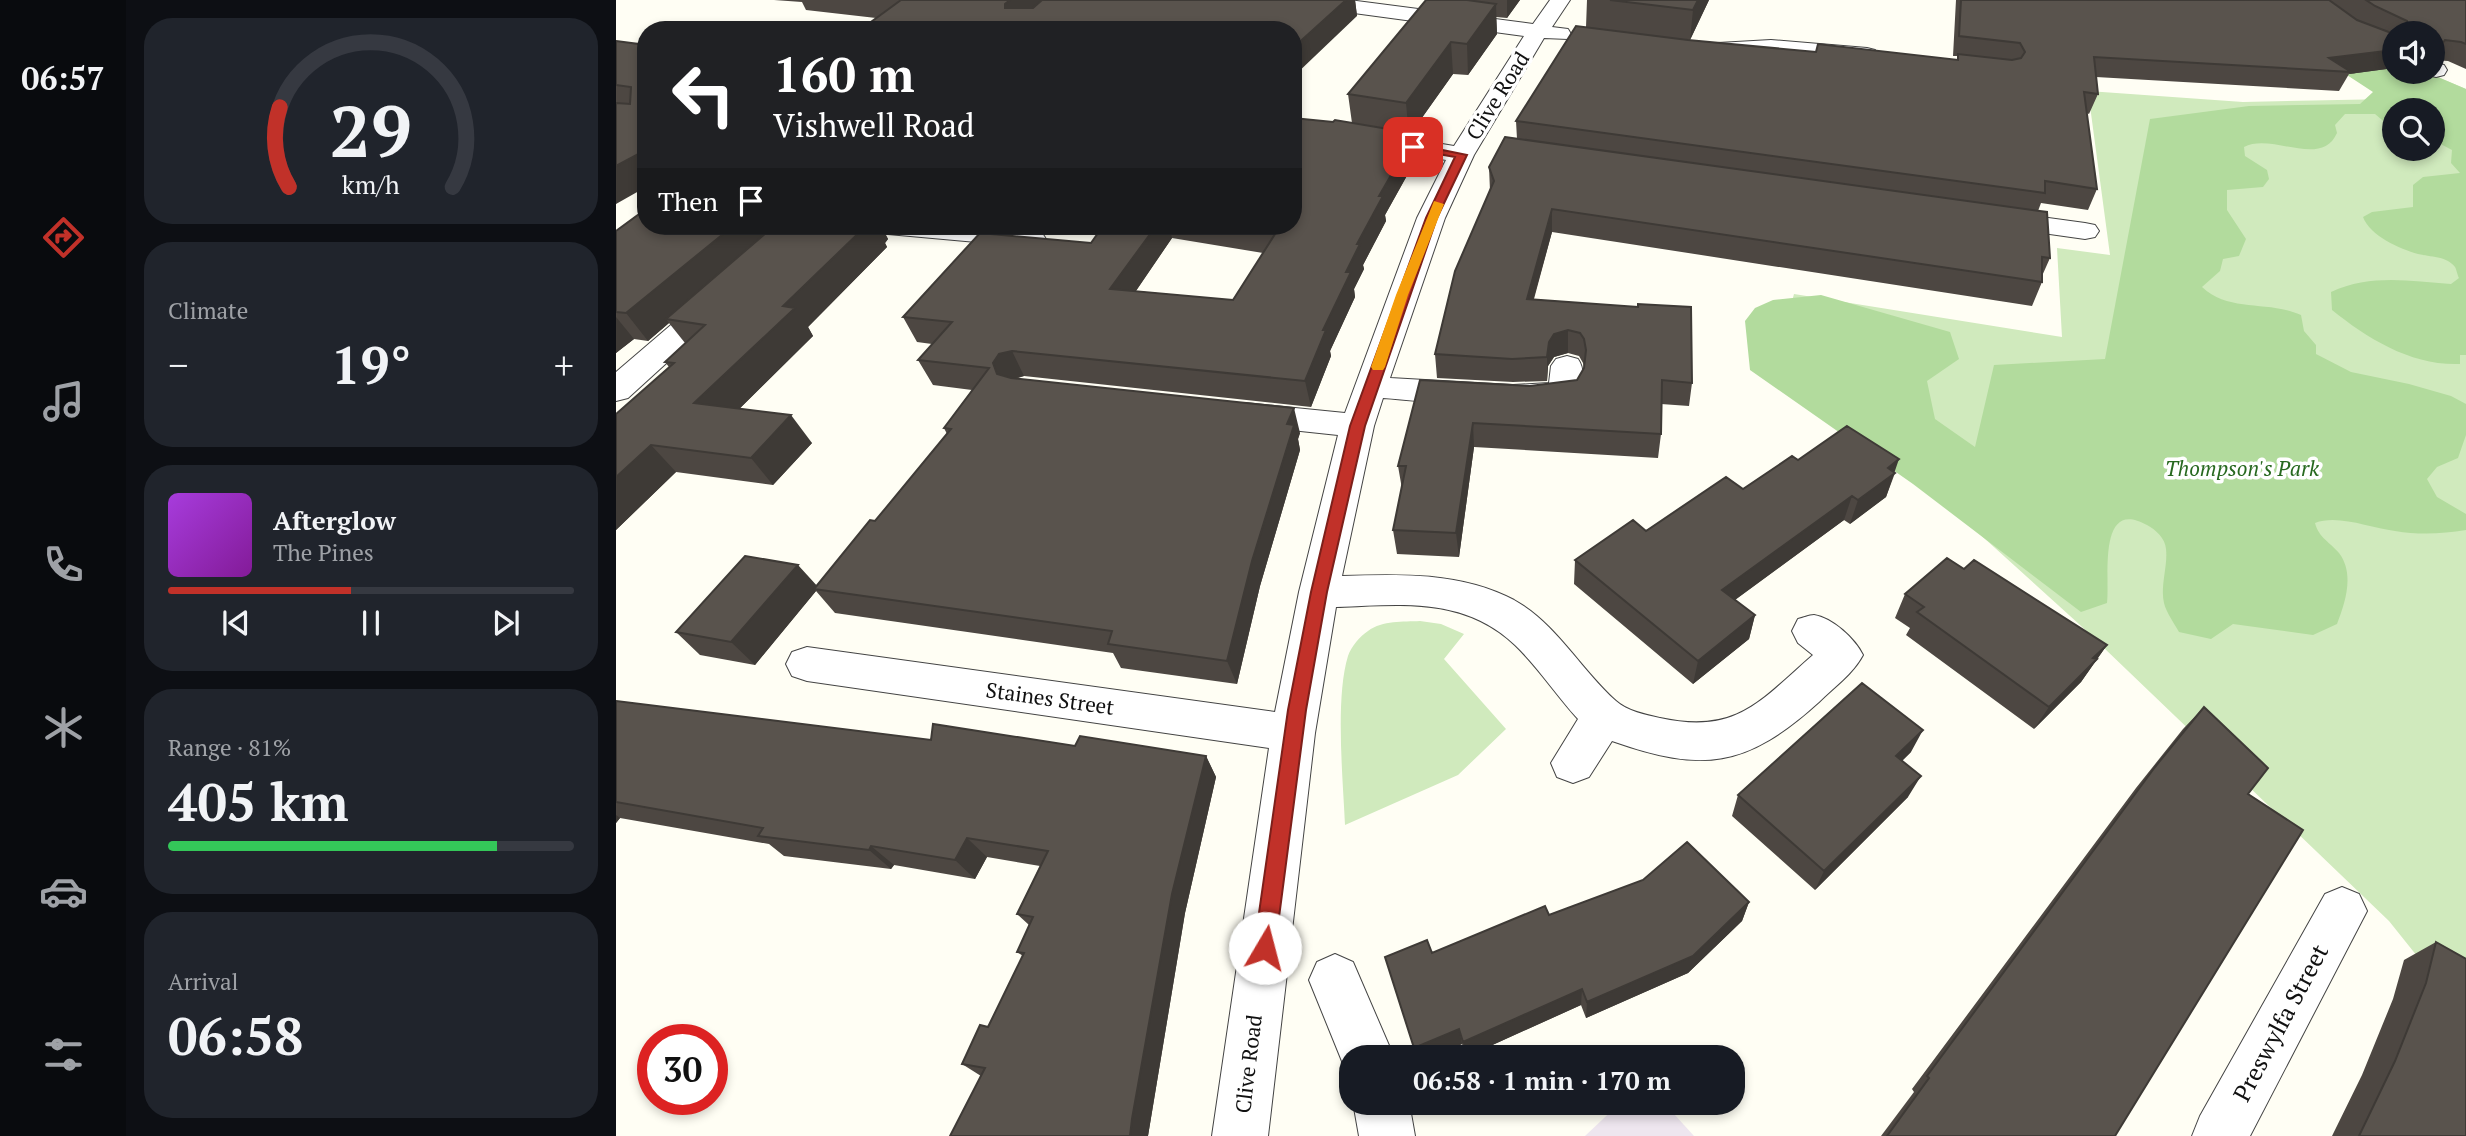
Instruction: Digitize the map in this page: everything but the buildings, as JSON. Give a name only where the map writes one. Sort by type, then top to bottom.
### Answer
[{"type":"street","points":[[1302,0],[1580,36]]},
{"type":"street","name":"Clive Road","points":[[1240,1136],[1293,733],[1319,592],[1357,426],[1431,218],[1475,149],[1509,74],[1560,0]]},
{"type":"street","points":[[1697,50],[1771,47],[1886,57]]},
{"type":"street","points":[[1302,127],[1475,149]]},
{"type":"street","points":[[1975,216],[2085,231]]},
{"type":"street","points":[[986,235],[1052,241]]},
{"type":"street","points":[[616,390],[740,281]]},
{"type":"street","points":[[1371,387],[1512,410],[1564,393],[1567,366]]},
{"type":"street","points":[[1219,411],[1357,426]]},
{"type":"street","points":[[1319,592],[1413,591],[1461,596],[1500,611],[1533,635],[1603,717],[1653,737],[1689,740],[1725,740],[1755,729],[1842,655],[1812,631]]},
{"type":"street","name":"Staines Street","points":[[807,664],[1293,733]]},
{"type":"street","points":[[1573,762],[1603,717]]},
{"type":"street","name":"Preswylfa Street","points":[[2220,1136],[2342,911]]},
{"type":"street","points":[[1335,980],[1362,1045]]},
{"type":"street","points":[[1383,1115],[1387,1136]]},
{"type":"shaded area","points":[[1607,1115],[1675,1115],[1694,1136],[1585,1136]]},
{"type":"green space","points":[[2264,21],[2382,55],[2382,84],[2445,84],[2445,80],[2466,89],[2466,355],[2460,355],[2460,364],[2425,360],[2392,349],[2360,331],[2332,310],[2331,292],[2346,286],[2390,280],[2451,284],[2459,278],[2452,263],[2395,245],[2372,230],[2363,217],[2372,212],[2413,207],[2413,185],[2423,177],[2460,173],[2451,163],[2452,150],[2445,146],[2445,98],[2382,98],[2382,120],[2375,114],[2345,114],[2335,125],[2337,133],[2330,143],[2320,148],[2268,144],[2244,147],[2245,156],[2267,170],[2269,179],[2263,187],[2227,190],[2227,210],[2246,239],[2239,256],[2223,259],[2220,271],[2202,287],[2225,300],[2301,315],[2304,331],[2316,345],[2316,354],[2351,372],[2409,384],[2451,396],[2466,404],[2466,435],[2458,458],[2437,467],[2427,479],[2437,497],[2466,514],[2466,530],[2413,533],[2344,521],[2315,523],[2322,536],[2344,561],[2348,579],[2337,624],[2313,635],[2233,624],[2211,639],[2179,632],[2164,603],[2164,541],[2147,525],[2131,519],[2120,522],[2113,531],[2109,544],[2107,603],[2081,612],[1913,484],[1750,370],[1745,321],[1755,308],[1773,300],[1821,295],[1950,332],[1959,359],[1927,381],[1935,419],[1975,447],[1994,365],[2105,359],[2150,119],[2249,106],[2360,104],[2373,92]]},
{"type":"green space","name":"Thompson's Park","points":[[2445,80],[2466,89],[2466,990],[2425,966],[2389,921],[2080,625],[1921,481],[1773,370],[1794,294],[2062,337],[2057,248],[2110,255],[2088,91],[2243,102],[2382,99],[2382,161],[2445,161],[2445,98],[2390,98],[2392,84],[2445,84]]},
{"type":"green space","points":[[1420,621],[1441,624],[1464,634],[1444,659],[1506,729],[1458,775],[1345,825],[1341,716],[1348,656],[1359,639],[1374,627],[1393,622]]},
{"type":"slow traffic","points":[[1378,367],[1402,295],[1438,204]]},
{"type":"route","points":[[1265,948],[1297,710],[1319,592],[1357,426],[1431,218],[1461,155],[1413,147]]}]
